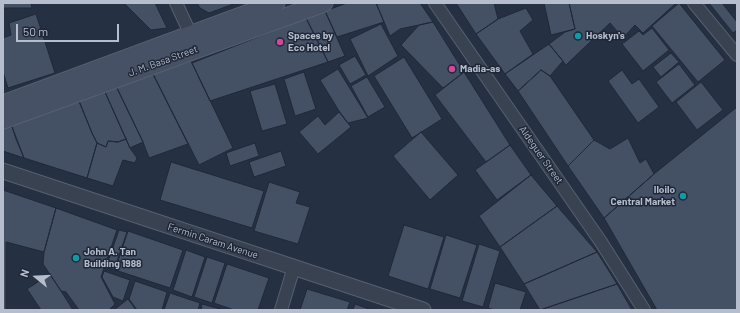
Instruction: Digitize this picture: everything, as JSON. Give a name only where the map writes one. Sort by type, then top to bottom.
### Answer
[{"type":"main road","name":"J. M. Basa Street","points":[[3,104],[276,3]]},
{"type":"main road","name":"J. M. Basa Street","points":[[3,120],[324,3]]},
{"type":"street","points":[[176,3],[191,35]]},
{"type":"street","name":"Aldeguer Street","points":[[435,3],[601,242],[644,310]]},
{"type":"street","points":[[694,3],[737,55]]},
{"type":"street","name":"Fermin Caram Avenue","points":[[3,171],[423,310]]},
{"type":"street","points":[[281,310],[294,268]]},
{"type":"building","points":[[3,3],[31,3],[32,8],[3,8]]},
{"type":"building","points":[[124,3],[155,3],[167,28],[151,30]]},
{"type":"building","points":[[197,3],[236,3],[209,13],[200,8]]},
{"type":"building","points":[[347,3],[376,3],[384,22],[337,37],[325,11]]},
{"type":"building","points":[[376,3],[420,3],[433,22],[400,29],[390,36]]},
{"type":"building","points":[[456,3],[494,3],[498,19],[476,34]]},
{"type":"building","points":[[544,3],[569,3],[575,29],[551,35]]},
{"type":"building","name":"Hoskyn's","points":[[569,3],[675,4],[643,33],[635,25],[623,38],[610,23],[566,65],[549,44],[565,32],[575,29]]},
{"type":"building","points":[[679,3],[725,60],[698,82],[652,26]]},
{"type":"building","points":[[709,3],[722,3],[737,22],[737,30],[733,33]]},
{"type":"building","points":[[526,8],[533,20],[520,31],[533,54],[505,74],[476,34],[498,19]]},
{"type":"building","points":[[325,11],[345,56],[328,62],[306,18]]},
{"type":"building","points":[[36,14],[55,73],[8,88],[3,72],[3,38],[11,35],[9,23]]},
{"type":"building","points":[[306,18],[328,62],[210,101],[192,63]]},
{"type":"building","points":[[433,22],[464,72],[443,88],[401,45],[419,25]]},
{"type":"building","points":[[381,24],[398,56],[368,76],[350,39]]},
{"type":"building","points":[[652,28],[669,50],[643,71],[622,44],[639,31],[643,35]]},
{"type":"building","points":[[549,44],[563,61],[550,76],[541,70],[518,91],[505,74]]},
{"type":"building","points":[[671,53],[679,62],[661,77],[653,67]]},
{"type":"building","points":[[355,56],[366,75],[350,84],[339,65]]},
{"type":"building","points":[[404,57],[442,119],[412,138],[374,76]]},
{"type":"building","points":[[191,61],[233,148],[199,165],[153,74]]},
{"type":"building","points":[[679,64],[695,85],[672,103],[656,82]]},
{"type":"building","points":[[338,69],[368,118],[348,123],[320,80]]},
{"type":"building","points":[[541,70],[550,76],[594,140],[568,166],[518,91]]},
{"type":"building","points":[[622,70],[632,84],[639,79],[659,107],[638,123],[608,81]]},
{"type":"building","points":[[304,72],[316,109],[295,116],[284,79]]},
{"type":"building","points":[[464,72],[510,145],[486,162],[435,95]]},
{"type":"building","points":[[153,74],[188,144],[149,158],[143,142],[116,86]]},
{"type":"building","points":[[367,77],[385,107],[368,117],[351,86]]},
{"type":"building","points":[[701,82],[723,110],[697,130],[676,102]]},
{"type":"building","points":[[275,84],[287,124],[262,131],[250,91]]},
{"type":"building","points":[[116,86],[143,142],[130,148],[105,92]]},
{"type":"building","points":[[105,92],[126,139],[118,142],[108,141],[106,147],[97,143],[79,101]]},
{"type":"building","points":[[79,101],[97,143],[87,178],[24,158],[11,124]]},
{"type":"building","name":"Iloilo Central Market","points":[[737,107],[737,310],[657,310],[604,218],[654,174]]},
{"type":"building","points":[[339,112],[351,127],[318,154],[299,132],[318,116],[325,125]]},
{"type":"building","points":[[11,124],[24,158],[3,151],[3,128]]},
{"type":"building","points":[[421,132],[458,175],[430,200],[393,156]]},
{"type":"building","points":[[628,138],[640,163],[646,159],[654,174],[604,218],[568,166],[594,140],[610,149]]},
{"type":"building","points":[[126,139],[137,158],[135,163],[123,160],[113,186],[87,178],[97,143],[106,147],[108,141],[118,142]]},
{"type":"building","points":[[255,143],[259,156],[230,166],[226,153]]},
{"type":"building","points":[[510,145],[531,175],[497,200],[475,170]]},
{"type":"building","points":[[281,151],[286,166],[254,177],[249,162]]},
{"type":"building","points":[[171,162],[264,191],[252,228],[160,200]]},
{"type":"building","points":[[531,175],[557,206],[500,247],[479,216]]},
{"type":"building","points":[[269,182],[300,192],[296,203],[310,207],[298,244],[254,231]]},
{"type":"building","points":[[3,190],[56,208],[44,252],[6,242],[6,310],[3,310]]},
{"type":"building","points":[[557,206],[597,252],[524,284],[500,247]]},
{"type":"building","name":"John A. Tan Building 1988","points":[[56,208],[117,230],[101,277],[115,304],[109,310],[79,310],[66,292],[61,291],[43,264],[44,252]]},
{"type":"building","points":[[404,225],[444,237],[428,289],[388,276]]},
{"type":"building","points":[[119,230],[127,232],[114,270],[106,267]]},
{"type":"building","points":[[128,231],[183,250],[170,288],[115,270]]},
{"type":"building","points":[[446,235],[477,245],[460,298],[430,289]]},
{"type":"building","points":[[479,244],[500,251],[483,307],[462,301]]},
{"type":"building","points":[[186,250],[205,257],[192,297],[173,290]]},
{"type":"building","points":[[597,252],[617,284],[540,310],[524,284]]},
{"type":"building","points":[[207,257],[225,263],[212,303],[194,297]]},
{"type":"building","points":[[227,264],[269,278],[258,310],[234,310],[214,303]]},
{"type":"building","points":[[104,271],[130,280],[123,301],[113,297],[102,277]]},
{"type":"building","points":[[50,274],[73,310],[41,310],[27,289]]},
{"type":"building","points":[[135,281],[167,292],[162,310],[137,310],[129,299]]},
{"type":"building","points":[[495,283],[526,292],[520,310],[495,310],[488,308]]},
{"type":"building","points":[[617,284],[632,310],[540,310]]},
{"type":"building","points":[[307,289],[350,302],[347,310],[300,310]]},
{"type":"building","points":[[170,293],[200,303],[198,310],[164,310]]},
{"type":"building","points":[[128,299],[136,310],[114,310]]},
{"type":"building","points":[[202,304],[224,310],[201,310]]},
{"type":"building","points":[[355,304],[372,310],[353,310]]},
{"type":"place","name":"Hoskyn's","points":[[578,36]]},
{"type":"place","name":"Spaces by Eco Hotel","points":[[280,42]]},
{"type":"place","name":"Madia-as","points":[[452,69]]},
{"type":"place","name":"Iloilo Central Market","points":[[683,196]]},
{"type":"place","name":"John A. Tan Building 1988","points":[[76,258]]}]
